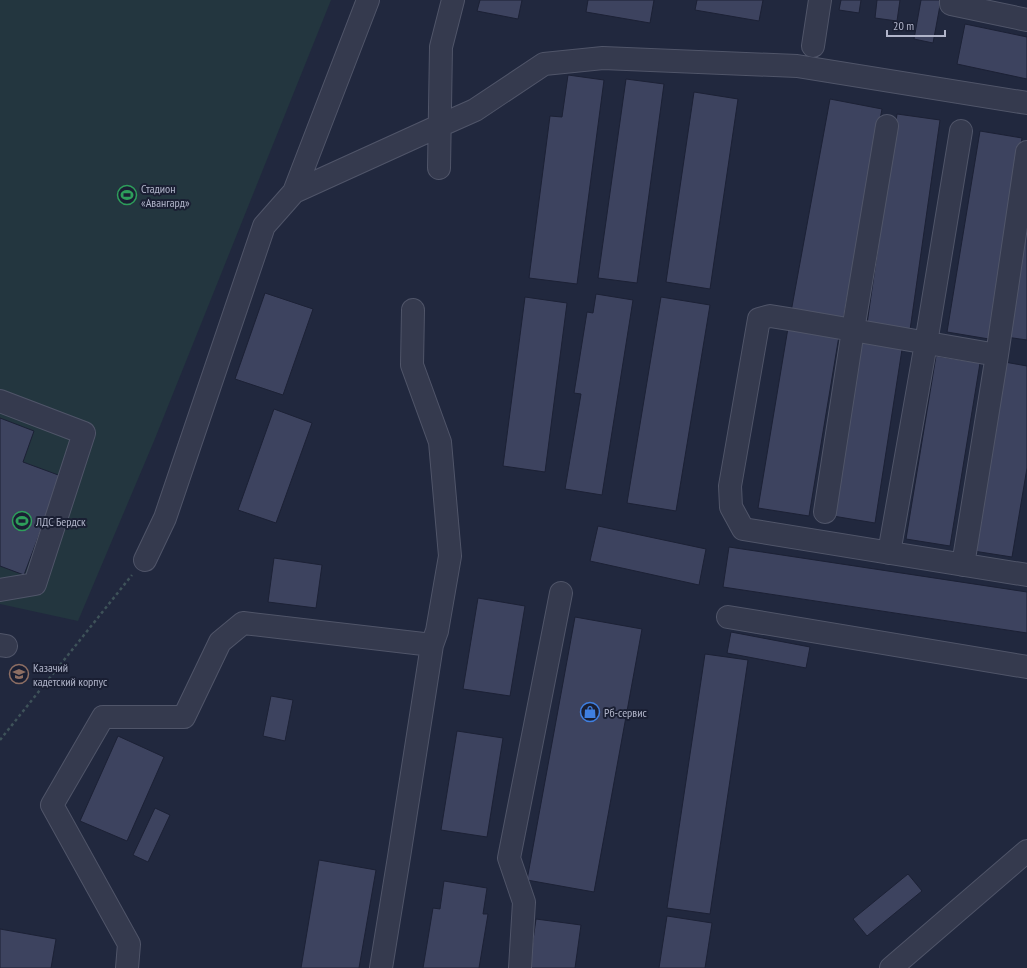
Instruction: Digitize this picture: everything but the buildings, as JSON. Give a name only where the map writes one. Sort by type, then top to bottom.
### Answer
[{"type":"street","points":[[145,560],[165,518],[264,226],[294,192],[368,0]]},
{"type":"street","points":[[439,168],[441,47],[453,0]]},
{"type":"street","points":[[813,46],[820,0]]},
{"type":"street","points":[[951,0],[951,4],[1027,20]]},
{"type":"street","points":[[294,192],[475,110],[544,64],[603,58],[797,66],[1027,103]]},
{"type":"street","points":[[825,512],[853,330],[887,126]]},
{"type":"street","points":[[889,553],[961,131]]},
{"type":"street","points":[[963,565],[997,355],[1027,152]]},
{"type":"street","points":[[380,968],[399,858],[432,645],[437,631],[450,556],[440,442],[412,365],[413,310]]},
{"type":"street","points":[[997,355],[770,316],[760,319],[730,486],[731,507],[743,530],[1027,575]]},
{"type":"street","points":[[0,401],[84,433],[35,584],[0,590]]},
{"type":"street","points":[[520,968],[524,902],[508,858],[561,593]]},
{"type":"street","points":[[728,616],[1027,667]]},
{"type":"street","points":[[127,968],[129,944],[52,805],[103,717],[184,717],[220,642],[243,623],[432,645]]},
{"type":"street","points":[[891,968],[1027,851]]},
{"type":"path","points":[[0,740],[145,560]]},
{"type":"shaded area","name":"Стадион «Авангард»","points":[[0,0],[331,0],[154,441],[78,621],[0,604]]},
{"type":"place","name":"Стадион «Авангард»","points":[[127,195]]},
{"type":"place","name":"ЛДС Бердск","points":[[22,521]]},
{"type":"place","name":"Казачий кадетский корпус","points":[[19,674]]},
{"type":"place","name":"Рб-сервис","points":[[590,712]]}]
